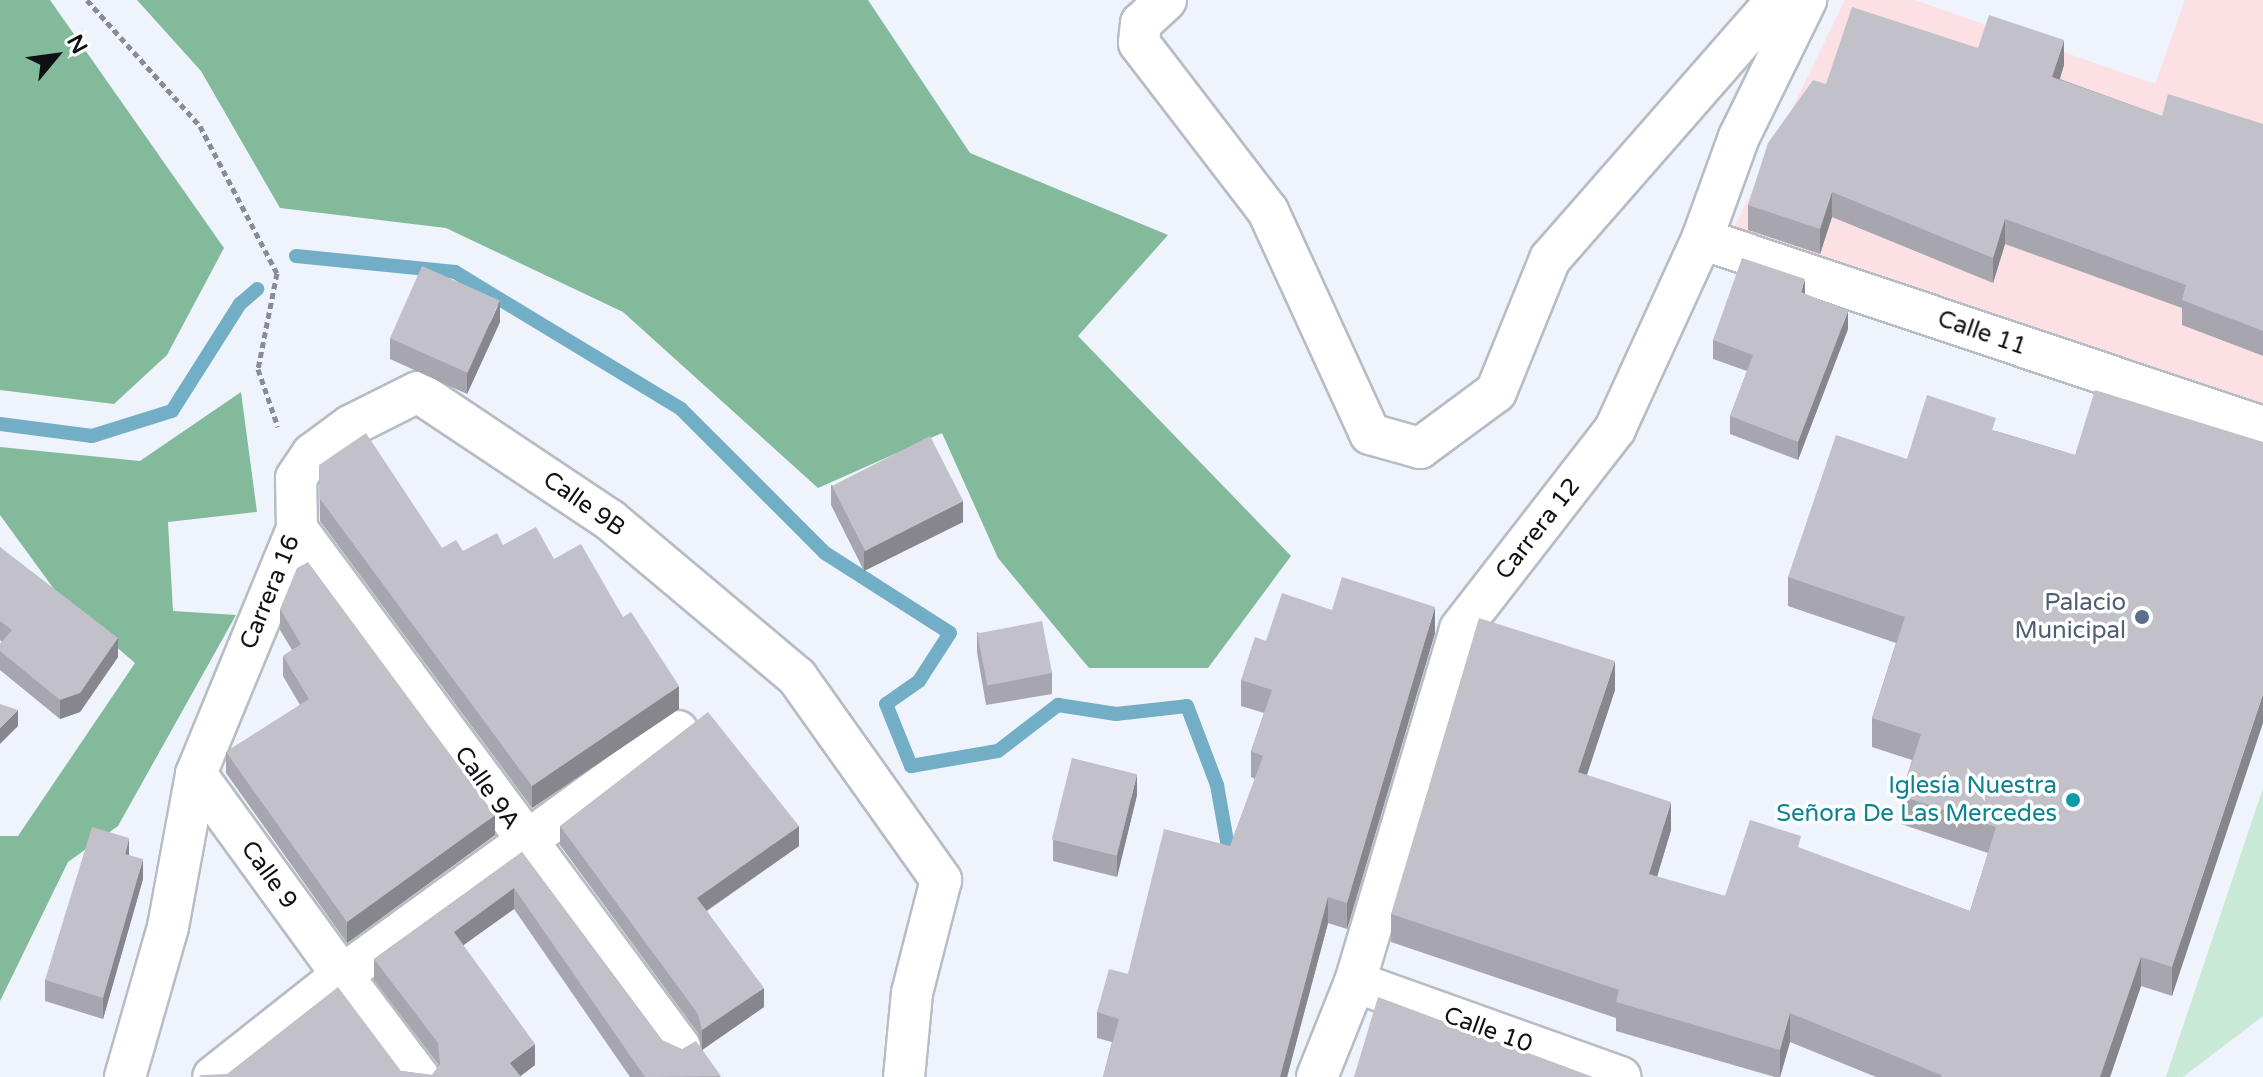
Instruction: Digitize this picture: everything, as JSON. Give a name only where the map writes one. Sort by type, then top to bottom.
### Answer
[{"type":"street","points":[[1166,0],[1141,23],[1139,43],[1268,211],[1370,434],[1420,448],[1496,392],[1550,259],[1777,0]]},
{"type":"street","name":"Carrera 12","points":[[1317,1077],[1355,982],[1460,629],[1615,429],[1702,239],[1739,137],[1806,0]]},
{"type":"street","name":"Calle 11","points":[[1702,239],[2263,427]]},
{"type":"street","name":"Calle 9B","points":[[296,478],[312,454],[350,426],[418,392],[610,520],[797,677],[941,880],[912,993],[904,1077]]},
{"type":"street","name":"Carrera 16","points":[[131,1075],[168,927],[196,774],[297,529],[296,478]]},
{"type":"street","name":"Calle 9A","points":[[297,529],[526,843],[680,1047]]},
{"type":"street","points":[[213,1077],[342,975],[678,731]]},
{"type":"street","name":"Calle 9","points":[[196,774],[419,1077]]},
{"type":"street","name":"Calle 10","points":[[1355,982],[1621,1077]]},
{"type":"path","points":[[87,0],[200,126],[277,273],[258,369],[296,478]]},
{"type":"shaded area","points":[[1845,0],[1915,0],[2155,84],[2185,0],[2263,0],[2263,427],[1725,246]]},
{"type":"green space","points":[[0,0],[50,0],[224,248],[167,355],[114,404],[0,390]]},
{"type":"green space","points":[[137,0],[868,0],[970,153],[1168,235],[1078,336],[1291,556],[1208,668],[1089,668],[998,558],[942,433],[818,488],[623,312],[446,228],[280,208],[201,71]]},
{"type":"green space","points":[[241,392],[257,512],[168,522],[173,611],[236,615],[118,826],[68,862],[0,1001],[0,836],[18,836],[135,663],[62,600],[0,515],[0,447],[140,461]]},
{"type":"green space","points":[[2263,788],[2263,1016],[2183,1077],[2166,1077]]},
{"type":"building","points":[[1852,7],[1978,48],[1989,15],[2064,40],[2052,77],[2162,116],[2168,94],[2263,124],[2263,331],[2182,300],[2186,285],[2005,219],[1993,258],[1832,192],[1820,229],[1748,205],[1768,143],[1813,80],[1826,84]]},
{"type":"building","points":[[1742,258],[1805,279],[1801,292],[1848,311],[1798,442],[1730,416],[1753,355],[1713,340]]},
{"type":"building","points":[[422,266],[500,301],[468,373],[390,338]]},
{"type":"building","points":[[2095,390],[2263,442],[2263,694],[2172,967],[2141,957],[2100,1077],[1941,1077],[1790,1013],[1780,1050],[1616,1002],[1619,990],[1391,914],[1479,618],[1615,661],[1578,772],[1671,802],[1649,874],[1725,896],[1750,820],[1801,836],[1798,847],[1970,911],[1996,827],[1901,796],[1921,734],[1872,718],[1905,617],[1788,577],[1836,435],[1907,459],[1927,395],[1996,418],[1992,430],[2075,455]]},
{"type":"building","points":[[366,433],[442,548],[456,540],[463,551],[497,533],[503,545],[536,527],[554,559],[581,544],[623,617],[631,612],[679,686],[532,786],[320,499],[319,465]]},
{"type":"building","points":[[930,436],[963,501],[865,551],[832,486]]},
{"type":"building","points":[[0,547],[118,638],[80,693],[60,700],[0,651],[0,644],[12,630],[0,621]]},
{"type":"building","points":[[308,562],[495,815],[347,922],[226,752],[309,699],[283,656],[301,644],[280,609],[297,568]]},
{"type":"building","points":[[1342,577],[1435,607],[1347,903],[1328,897],[1280,1077],[1103,1077],[1119,1019],[1097,1012],[1109,969],[1128,974],[1164,829],[1230,846],[1263,756],[1251,751],[1272,690],[1241,680],[1255,637],[1266,641],[1282,593],[1332,610]]},
{"type":"building","points":[[1042,621],[1052,673],[987,686],[977,634]]},
{"type":"building","points":[[0,704],[18,710],[0,728]]},
{"type":"building","points":[[708,712],[799,826],[697,898],[764,988],[702,1030],[698,1014],[560,826]]},
{"type":"building","points":[[1072,758],[1137,774],[1117,856],[1052,840]]},
{"type":"building","points":[[92,827],[129,838],[125,854],[143,859],[103,998],[45,980]]},
{"type":"building","points":[[522,852],[662,1040],[682,1049],[696,1041],[721,1076],[645,1077],[514,888],[454,932],[535,1044],[510,1063],[521,1077],[199,1077],[227,1074],[338,987],[401,1071],[432,1075],[440,1064],[438,1043],[374,959]]},
{"type":"building","points":[[1378,997],[1593,1077],[1354,1077]]},
{"type":"waterway","points":[[296,256],[455,272],[681,409],[825,553],[950,633],[919,681],[886,704],[911,766],[998,751],[1058,705],[1116,714],[1187,706],[1217,785],[1227,841],[1242,857]]},
{"type":"waterway","points":[[0,424],[92,436],[172,411],[240,304],[257,289]]},
{"type":"place","name":"Palacio Municipal","points":[[2142,617]]},
{"type":"place","name":"Iglesía Nuestra Señora De Las Mercedes","points":[[2073,800]]}]
